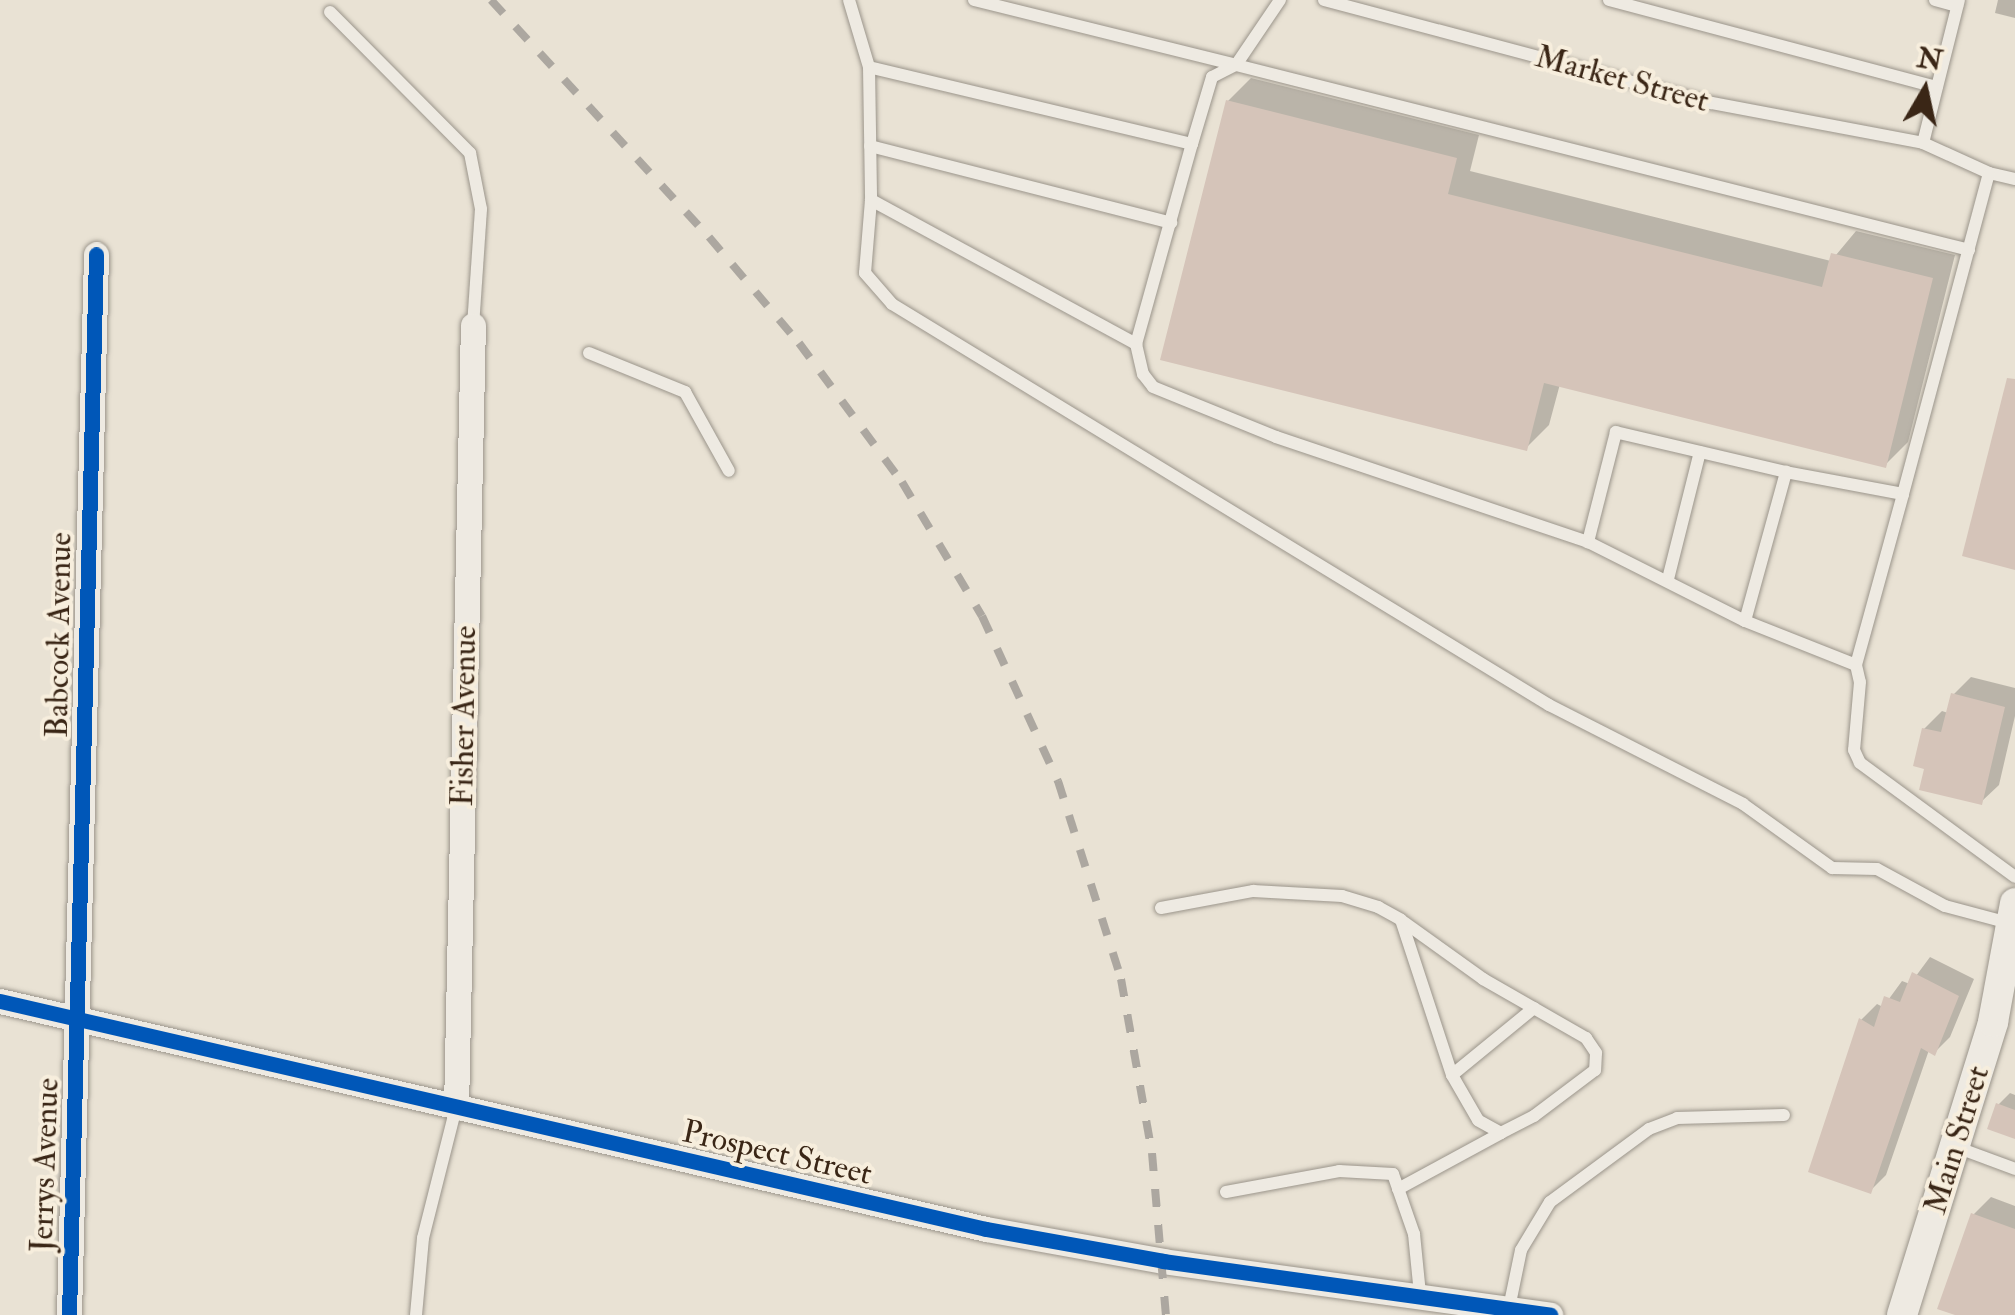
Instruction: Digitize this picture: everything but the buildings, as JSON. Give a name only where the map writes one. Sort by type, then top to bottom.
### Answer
[{"type":"street","name":"Babcock Avenue","points":[[77,1017],[96,254]]},
{"type":"street","name":"Fisher Avenue","points":[[456,1108],[472,325]]},
{"type":"street","name":"Main Street","points":[[1902,1315],[1992,1022],[2012,932]]},
{"type":"street","name":"Prospect Street","points":[[0,1000],[986,1229],[1414,1305],[1509,1308],[1550,1315]]},
{"type":"street","name":"Jerrys Avenue","points":[[69,1315],[77,1017]]},
{"type":"lane","points":[[849,0],[869,67],[871,200],[865,273],[892,304],[1549,705],[1743,804],[1832,868],[1878,868],[1945,906],[2012,932]]},
{"type":"lane","points":[[974,0],[1969,250]]},
{"type":"lane","points":[[1280,0],[1236,65],[1212,78],[1136,344],[1143,374],[1153,387],[1276,437],[1588,542],[1745,621],[1856,665]]},
{"type":"lane","name":"Market Street","points":[[1324,0],[1712,103],[1923,143],[1989,173],[2015,179]]},
{"type":"lane","points":[[1609,0],[1937,88]]},
{"type":"lane","points":[[1923,143],[1958,3],[1934,0]]},
{"type":"lane","points":[[330,12],[470,153],[481,209],[472,325]]},
{"type":"lane","points":[[869,67],[1192,144]]},
{"type":"lane","points":[[870,146],[1171,222]]},
{"type":"lane","points":[[1989,173],[1856,665],[1860,682],[1854,750],[1860,764],[2015,878]]},
{"type":"lane","points":[[871,200],[1136,344]]},
{"type":"lane","points":[[589,353],[685,392],[729,471]]},
{"type":"lane","points":[[1588,542],[1616,432],[1786,472],[1904,494]]},
{"type":"lane","points":[[1668,579],[1700,452]]},
{"type":"lane","points":[[1745,621],[1786,472]]},
{"type":"lane","points":[[1161,908],[1253,890],[1342,896],[1401,920],[1483,980],[1586,1038],[1598,1062],[1590,1075],[1534,1116],[1398,1189]]},
{"type":"lane","points":[[1401,920],[1452,1075],[1473,1116],[1501,1133]]},
{"type":"lane","points":[[1452,1075],[1534,1008]]},
{"type":"lane","points":[[416,1315],[423,1238],[456,1108]]},
{"type":"lane","points":[[1509,1308],[1521,1250],[1550,1202],[1648,1129],[1677,1118],[1784,1115]]},
{"type":"lane","points":[[1956,1147],[2015,1169]]},
{"type":"lane","points":[[1226,1192],[1339,1172],[1393,1174],[1414,1234],[1414,1305]]},
{"type":"railway","points":[[491,0],[709,237],[799,343],[902,482],[982,616],[1058,781],[1121,979],[1152,1153],[1166,1315]]},
{"type":"cycle path","points":[[69,1315],[96,254]]},
{"type":"cycle path","points":[[0,1001],[986,1229],[1163,1261],[1550,1315]]}]
